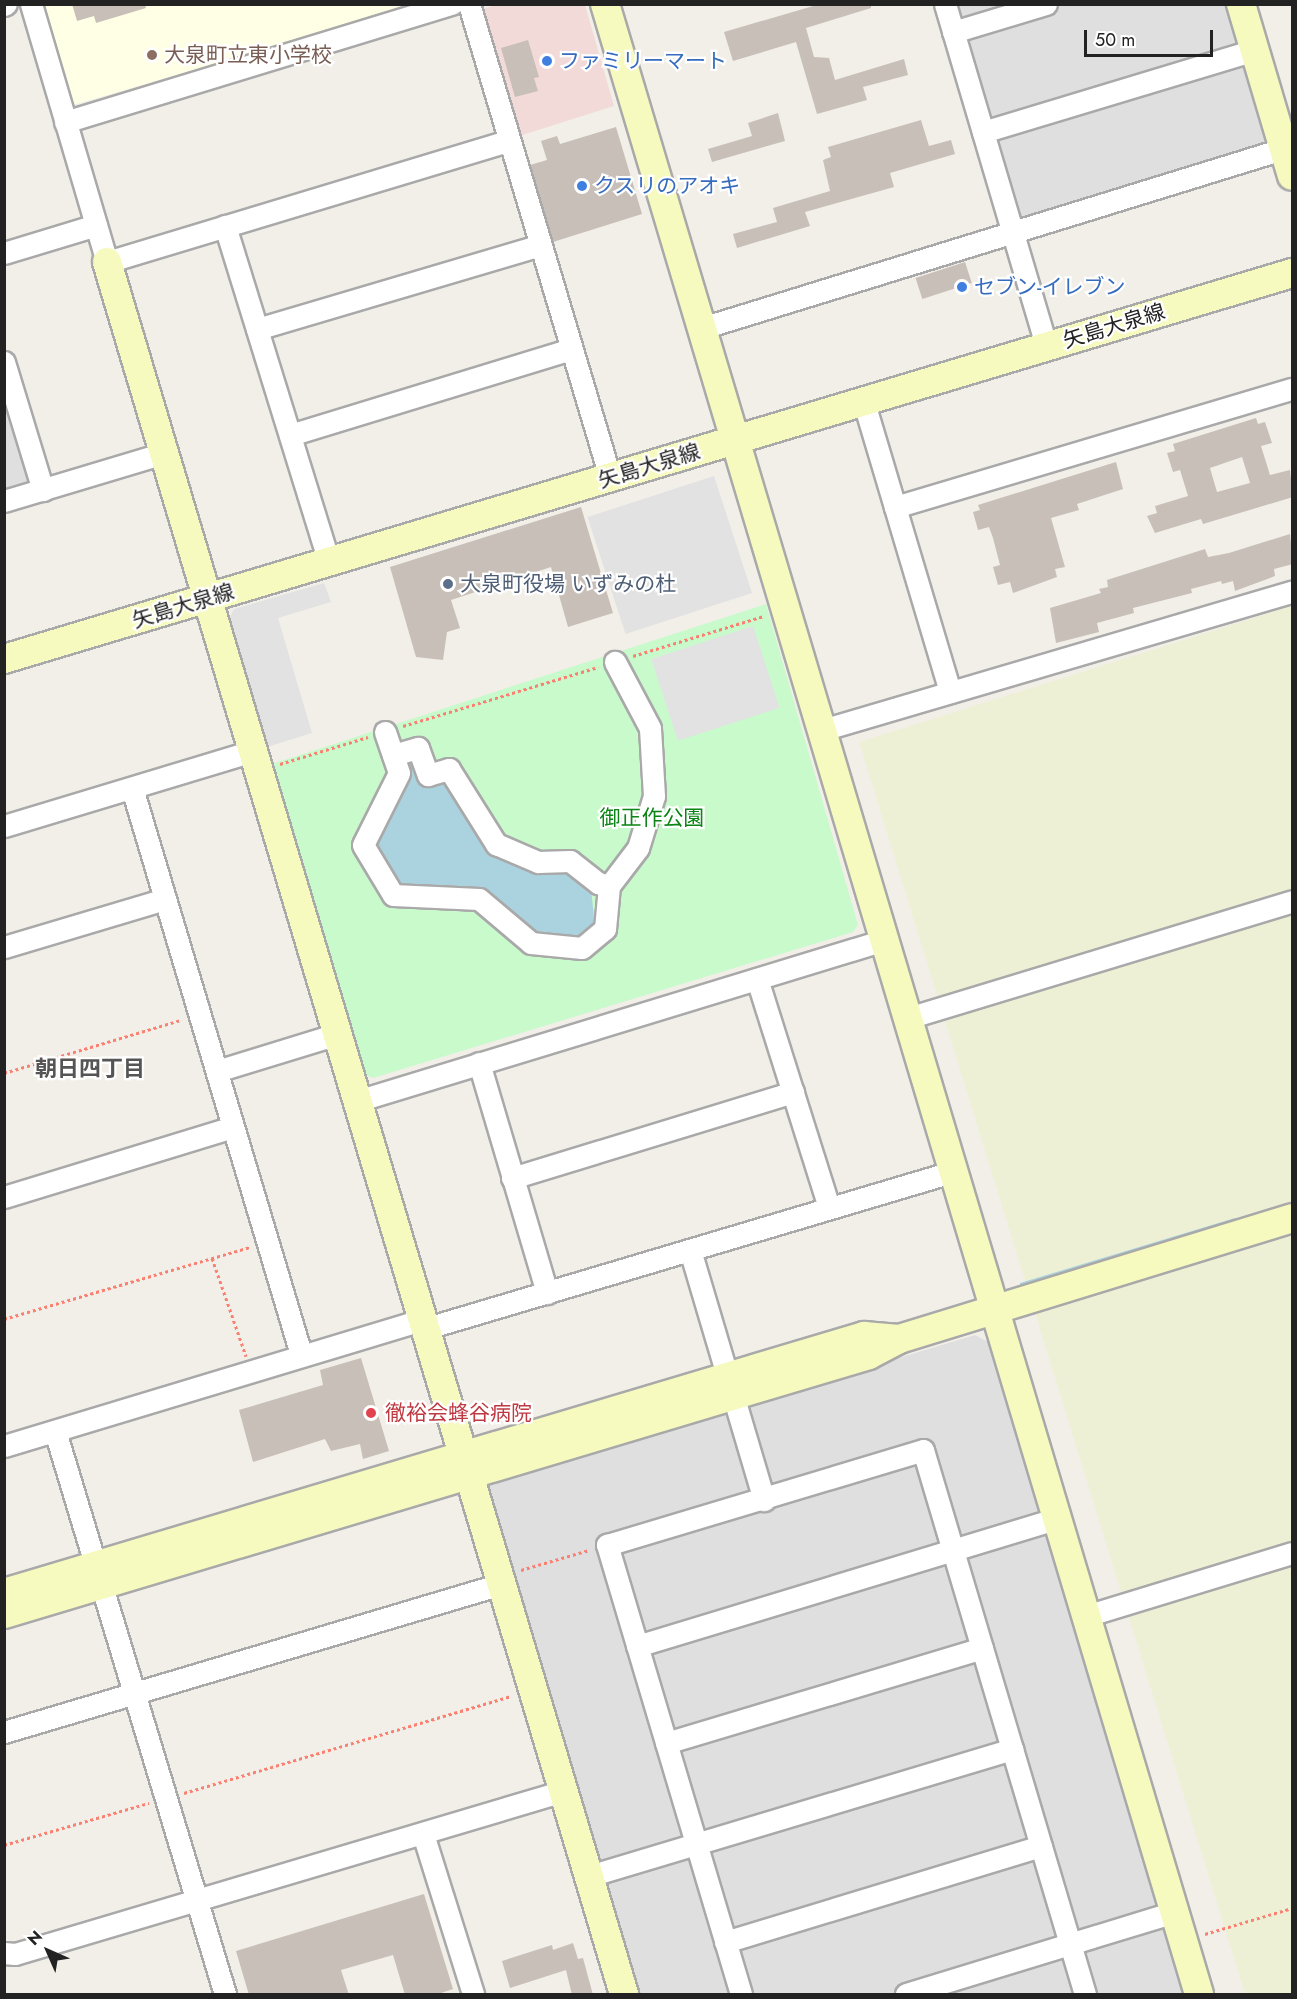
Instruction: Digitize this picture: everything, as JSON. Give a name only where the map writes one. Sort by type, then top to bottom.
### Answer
[{"type":"street","points":[[31,4],[357,1101],[430,1323],[466,1465],[624,1995]]},
{"type":"street","points":[[65,122],[452,4]]},
{"type":"street","points":[[469,4],[610,478]]},
{"type":"street","points":[[605,4],[1200,1995]]},
{"type":"street","points":[[945,4],[1046,346]]},
{"type":"street","points":[[953,32],[1046,4]]},
{"type":"street","points":[[1241,4],[1254,50],[1288,147],[1293,176]]},
{"type":"street","points":[[983,132],[1254,50]]},
{"type":"street","points":[[107,262],[509,141]]},
{"type":"street","points":[[702,328],[1288,147]]},
{"type":"street","points":[[4,253],[96,225]]},
{"type":"street","points":[[225,226],[329,562]]},
{"type":"street","points":[[257,329],[540,245]]},
{"type":"street","name":"矢島大泉線","points":[[4,659],[1293,273]]},
{"type":"street","points":[[290,435],[571,349]]},
{"type":"street","points":[[6,372],[43,490]]},
{"type":"street","points":[[896,507],[1293,389]]},
{"type":"street","points":[[864,403],[950,692]]},
{"type":"street","points":[[4,501],[164,453]]},
{"type":"street","points":[[822,730],[1293,592]]},
{"type":"street","points":[[385,732],[399,773],[363,845],[393,896],[479,899],[531,944],[582,948],[605,929],[609,886],[638,848],[654,796],[650,728],[615,662]]},
{"type":"street","points":[[393,755],[418,748],[428,775],[449,769],[496,844],[538,862],[570,861],[598,883],[609,886]]},
{"type":"street","points":[[4,826],[132,788],[255,761]]},
{"type":"street","points":[[132,788],[301,1354]]},
{"type":"street","points":[[4,947],[165,899]]},
{"type":"street","points":[[908,1018],[1293,901]]},
{"type":"street","points":[[357,1101],[884,940]]},
{"type":"street","points":[[757,979],[830,1208]]},
{"type":"street","points":[[217,1071],[337,1034]]},
{"type":"street","points":[[479,1064],[547,1293]]},
{"type":"street","points":[[512,1178],[793,1092]]},
{"type":"street","points":[[4,1197],[233,1127]]},
{"type":"street","points":[[4,1446],[301,1354],[547,1293],[938,1176]]},
{"type":"street","points":[[4,1614],[99,1575],[730,1385],[869,1355],[899,1339],[994,1308],[1293,1218]]},
{"type":"street","points":[[690,1250],[764,1500]]},
{"type":"street","points":[[56,1431],[225,1995]]},
{"type":"street","points":[[741,1995],[606,1545],[764,1500],[923,1450],[1085,1995]]},
{"type":"street","points":[[637,1646],[1057,1518]]},
{"type":"street","points":[[1086,1616],[1293,1553]]},
{"type":"street","points":[[4,1593],[99,1575]]},
{"type":"street","points":[[4,1732],[500,1580]]},
{"type":"street","points":[[666,1743],[982,1648]]},
{"type":"street","points":[[589,1876],[1012,1749]]},
{"type":"street","points":[[4,1953],[15,1954],[563,1791]]},
{"type":"street","points":[[423,1834],[473,1995]]},
{"type":"street","points":[[725,1942],[1041,1846]]},
{"type":"street","points":[[906,1995],[1175,1912]]},
{"type":"path","points":[[255,761],[385,732],[772,614]]},
{"type":"path","points":[[4,1073],[200,1015]]},
{"type":"path","points":[[4,1319],[267,1242]]},
{"type":"path","points":[[212,1258],[251,1370]]},
{"type":"path","points":[[500,1580],[606,1545]]},
{"type":"path","points":[[4,1845],[533,1690]]},
{"type":"path","points":[[1184,1941],[1293,1908]]},
{"type":"shaded area","name":"大泉町立東小学校","points":[[45,4],[419,5],[73,105]]},
{"type":"shaded area","name":"ファミリーマート","points":[[497,5],[585,5],[614,106],[516,137],[479,17],[482,9]]},
{"type":"shaded area","points":[[956,5],[1226,5],[1266,141],[1262,149],[1026,219],[1019,216]]},
{"type":"shaded area","points":[[4,385],[32,476],[28,486],[4,493]]},
{"type":"shaded area","points":[[714,476],[752,593],[626,634],[588,517]]},
{"type":"shaded area","points":[[324,583],[331,602],[278,618],[312,733],[267,747],[229,619],[234,609]]},
{"type":"shaded area","points":[[1292,606],[1292,1994],[1245,1994],[859,742]]},
{"type":"shaded area","points":[[753,626],[780,708],[678,741],[651,659]]},
{"type":"shaded area","points":[[975,1335],[990,1343],[1185,1994],[641,1994],[488,1487],[495,1479]]},
{"type":"green space","name":"御正作公園","points":[[766,604],[858,925],[853,932],[373,1078],[364,1074],[272,764]]},
{"type":"water","points":[[418,755],[448,773],[491,849],[568,868],[591,889],[595,927],[590,935],[550,937],[514,923],[495,898],[470,890],[403,888],[380,866],[374,843],[401,761]]},
{"type":"water","points":[[1235,1218],[1237,1220],[1020,1285],[1020,1283]]},
{"type":"building","points":[[72,4],[145,4],[146,8],[96,23],[94,16],[77,21]]},
{"type":"building","points":[[820,4],[871,4],[871,8],[806,28],[814,57],[829,58],[835,80],[904,59],[908,75],[863,87],[867,100],[817,114],[796,42],[733,61],[724,32]]},
{"type":"building","points":[[528,40],[539,77],[534,78],[538,91],[515,97],[501,48]]},
{"type":"building","points":[[778,113],[785,141],[712,162],[708,149],[752,136],[748,123]]},
{"type":"building","points":[[921,120],[929,146],[951,140],[955,154],[890,173],[894,187],[805,212],[810,226],[737,248],[733,234],[777,222],[773,208],[830,191],[823,160],[831,157],[828,147]]},
{"type":"building","points":[[616,127],[642,214],[553,242],[530,165],[547,160],[541,141],[557,136],[560,144]]},
{"type":"building","points":[[965,262],[972,283],[922,299],[916,278]]},
{"type":"building","points":[[1256,418],[1258,424],[1265,422],[1272,443],[1261,446],[1270,475],[1290,470],[1293,497],[1203,524],[1201,519],[1155,533],[1147,516],[1157,513],[1155,506],[1188,496],[1180,470],[1173,472],[1167,453],[1175,451],[1173,444]],"holes":[[[1242,457],[1250,483],[1217,492],[1210,468]]]},
{"type":"building","points":[[1116,462],[1123,489],[1077,504],[1079,510],[1051,518],[1065,567],[1055,569],[1057,577],[1013,593],[1010,582],[998,585],[993,567],[1000,565],[989,527],[978,530],[973,512],[980,510],[978,505]]},
{"type":"building","name":"大泉町役場 いずみの杜","points":[[581,507],[613,613],[568,627],[551,567],[451,600],[460,628],[447,632],[443,660],[416,657],[390,567]]},
{"type":"building","points":[[1290,534],[1293,564],[1274,569],[1275,576],[1235,591],[1233,581],[1222,584],[1221,581],[1191,589],[1192,593],[1133,608],[1134,613],[1097,623],[1099,632],[1056,643],[1050,608],[1101,593],[1099,589],[1108,587],[1107,580],[1205,549],[1208,557],[1229,553]]},
{"type":"building","points":[[361,1358],[389,1451],[363,1459],[360,1444],[331,1451],[325,1439],[253,1462],[239,1410],[323,1385],[320,1370]]},
{"type":"building","points":[[424,1894],[453,1989],[435,1995],[405,1995],[393,1955],[341,1970],[349,1995],[249,1995],[236,1951]]},
{"type":"building","points":[[573,1943],[578,1959],[583,1958],[593,1995],[572,1995],[566,1970],[510,1988],[502,1961],[552,1945],[553,1950]]},
{"type":"place","name":"大泉町立東小学校","points":[[152,55]]},
{"type":"place","name":"ファミリーマート","points":[[547,61]]},
{"type":"place","name":"クスリのアオキ","points":[[582,186]]},
{"type":"place","name":"セブン-イレブン","points":[[962,287]]},
{"type":"place","name":"大泉町役場 いずみの杜","points":[[448,584]]},
{"type":"place","name":"徹裕会蜂谷病院","points":[[371,1413]]},
{"type":"district","name":"朝日四丁目","points":[[90,1069]]}]
